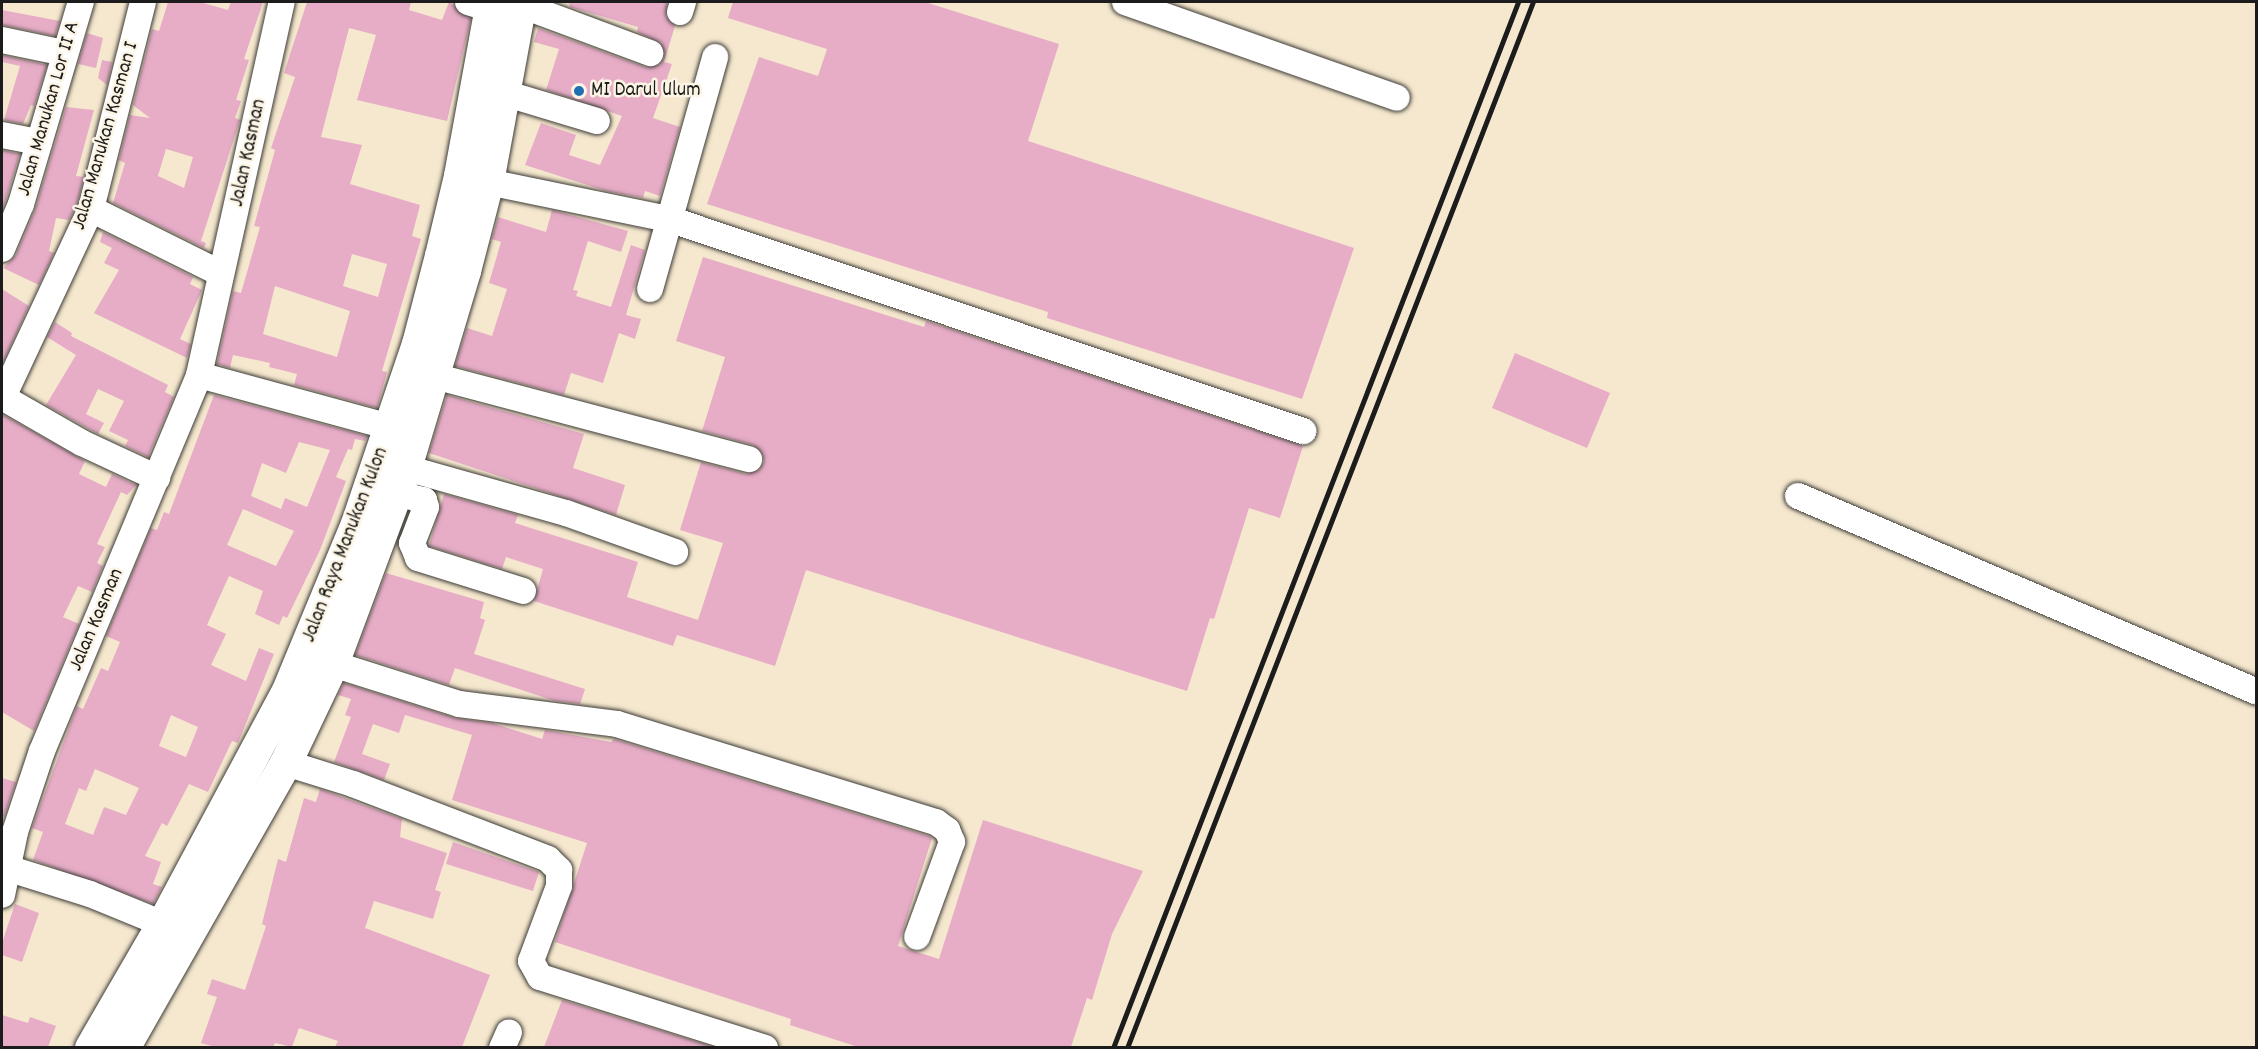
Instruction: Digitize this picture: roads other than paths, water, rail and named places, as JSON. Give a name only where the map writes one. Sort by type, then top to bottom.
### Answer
[{"type":"main road","name":"Jalan Raya Manukan Kulon","points":[[124,1047],[286,763],[333,664],[400,480],[434,376],[488,182],[490,89],[499,4]]},
{"type":"main road","name":"Jalan Raya Manukan Kulon","points":[[91,1047],[163,924],[287,693],[357,524],[391,427],[490,89]]},
{"type":"street","name":"Jalan Manukan Lor II A","points":[[4,238],[39,142],[81,2]]},
{"type":"street","name":"Jalan Manukan Kasman I","points":[[2,398],[91,209],[143,2]]},
{"type":"street","name":"Jalan Kasman","points":[[2,895],[7,868],[42,751],[198,375],[282,2]]},
{"type":"street","points":[[1125,2],[1397,98]]},
{"type":"street","points":[[499,4],[650,53]]},
{"type":"street","points":[[2,40],[64,53]]},
{"type":"street","points":[[650,289],[715,57]]},
{"type":"street","points":[[490,89],[597,121]]},
{"type":"street","points":[[2,135],[39,142]]},
{"type":"street","points":[[488,182],[669,219],[1303,431]]},
{"type":"street","points":[[91,209],[220,273]]},
{"type":"street","points":[[198,375],[391,427]]},
{"type":"street","points":[[434,376],[749,459]]},
{"type":"street","points":[[2,398],[82,443],[157,478]]},
{"type":"street","points":[[400,480],[566,513],[675,552]]},
{"type":"street","points":[[400,480],[424,500],[426,507],[412,543],[418,558],[523,591]]},
{"type":"street","points":[[1798,496],[2256,691]]},
{"type":"street","points":[[333,664],[459,704],[617,724],[936,822],[947,830],[952,842],[917,937]]},
{"type":"street","points":[[286,763],[352,784],[548,859],[559,870],[559,886],[531,961],[540,977],[765,1047]]},
{"type":"street","points":[[7,868],[90,894],[163,924]]},
{"type":"railway","points":[[1113,1048],[1518,2]]},
{"type":"railway","points":[[1127,1048],[1533,2]]},
{"type":"place","name":"MI Darul Ulum","points":[[579,91]]}]
